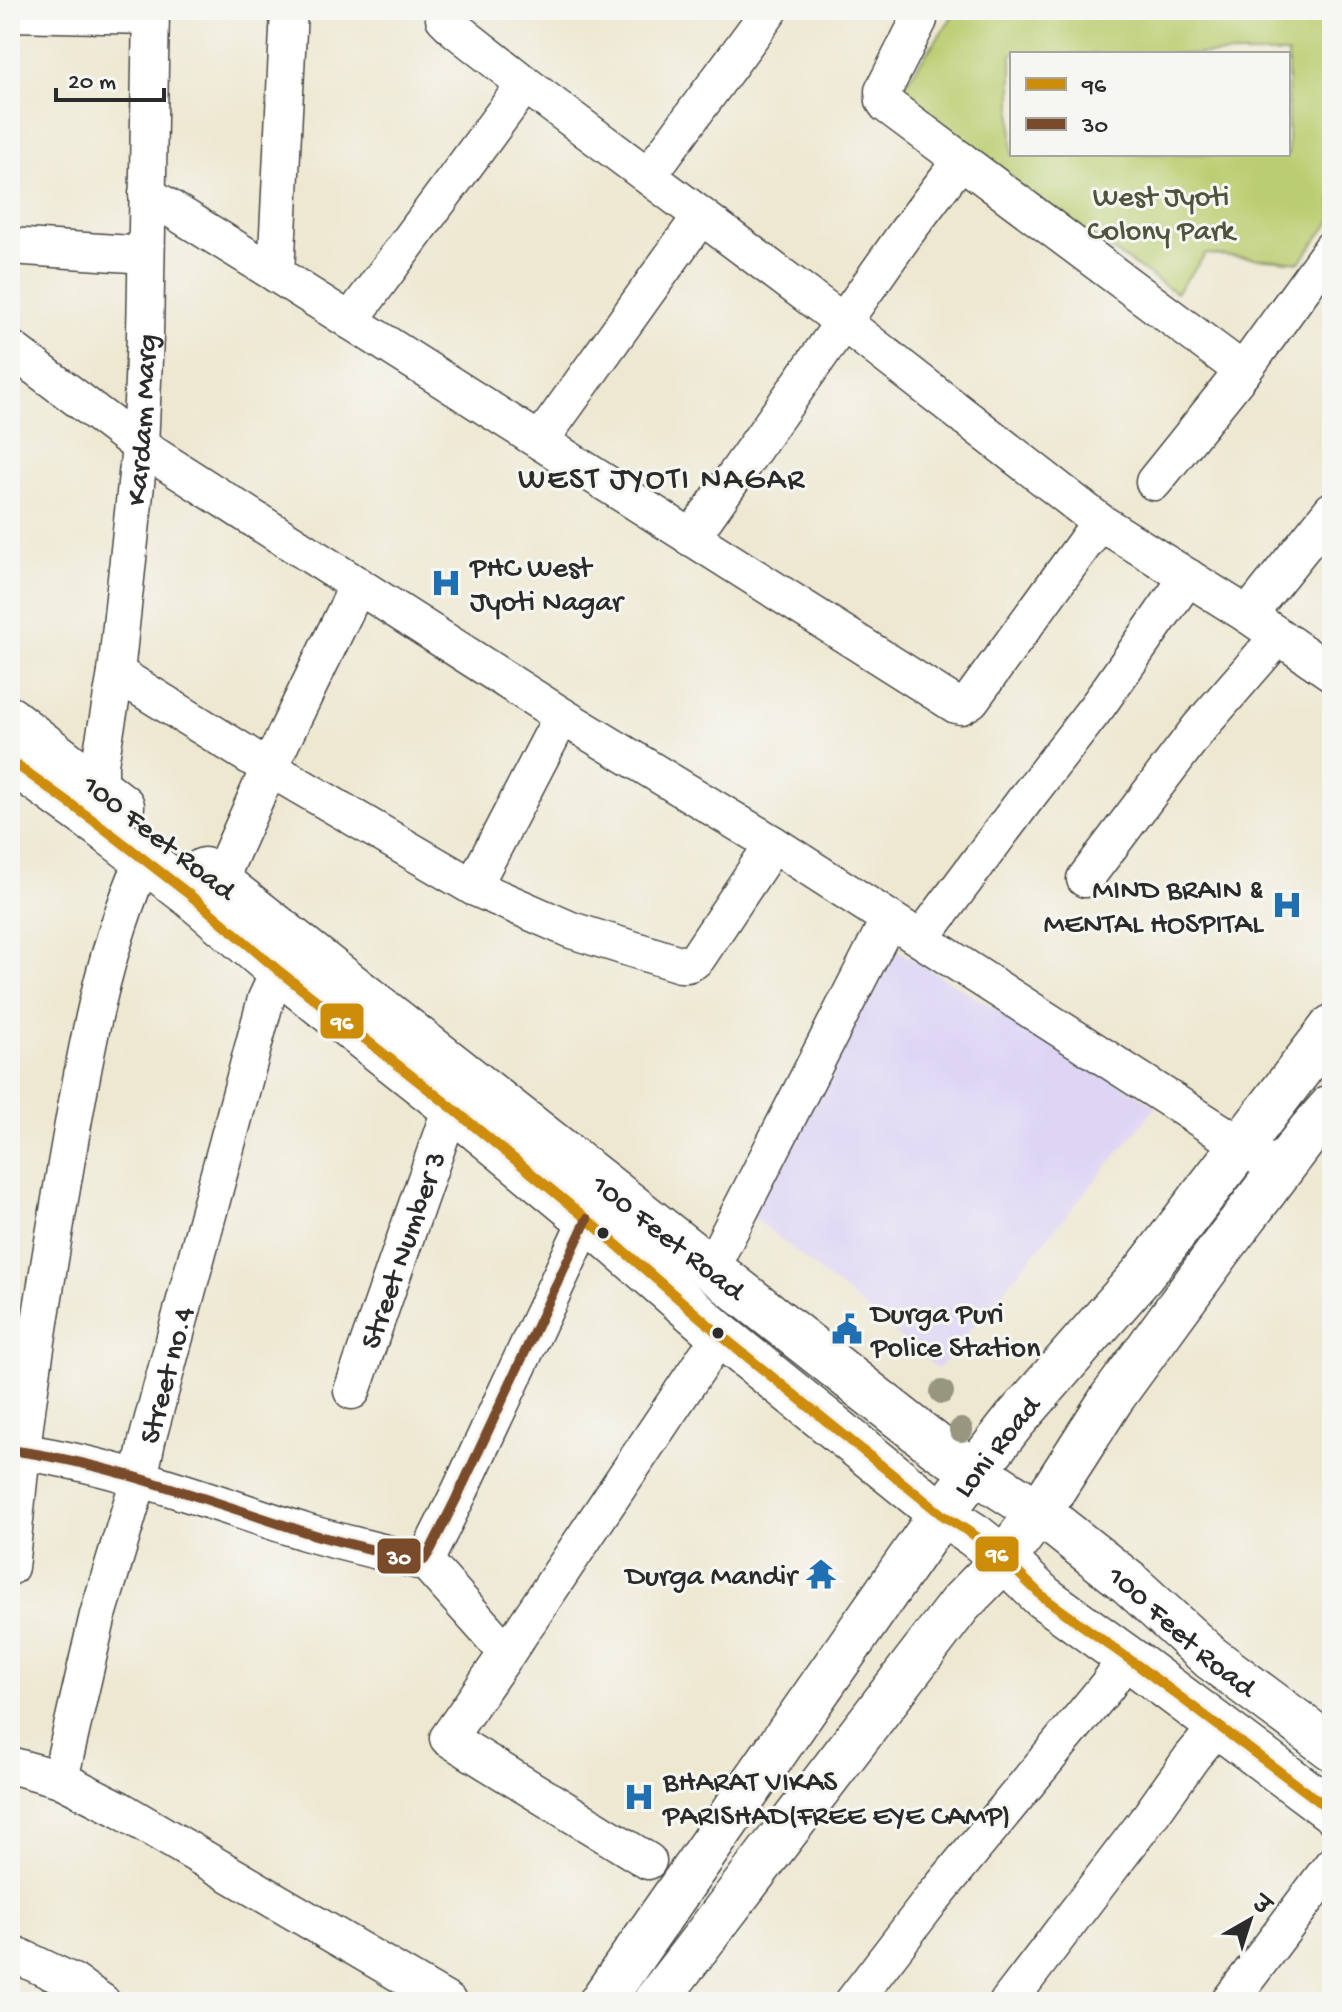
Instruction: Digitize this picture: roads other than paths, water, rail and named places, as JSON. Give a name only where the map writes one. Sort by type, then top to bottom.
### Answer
[{"type":"main road","name":"100 Feet Road","points":[[10,719],[100,807],[144,859],[279,971],[451,1107],[718,1333],[941,1514],[1004,1559],[1043,1597],[1332,1811]]},
{"type":"main road","name":"100 Feet Road","points":[[10,760],[100,807],[219,881],[939,1448],[1039,1512],[1129,1583],[1211,1658],[1332,1748]]},
{"type":"main road","name":"Loni Road","points":[[601,2002],[941,1514],[1015,1420],[1143,1274],[1332,1027]]},
{"type":"main road","points":[[655,2002],[960,1604],[1004,1559],[1039,1512],[1112,1398],[1279,1171],[1332,1106]]},
{"type":"street","points":[[276,274],[289,10]]},
{"type":"street","points":[[443,10],[444,18],[455,29],[525,84],[843,322],[1100,522],[1248,615],[1332,673]]},
{"type":"street","points":[[648,176],[770,10]]},
{"type":"street","points":[[919,10],[919,20],[883,91],[884,101],[1243,371]]},
{"type":"street","points":[[10,13],[151,13]]},
{"type":"street","name":"Kardam Marg","points":[[100,807],[100,763],[116,673],[140,446],[151,13]]},
{"type":"street","points":[[350,321],[525,84]]},
{"type":"street","points":[[691,538],[908,230],[961,160]]},
{"type":"street","points":[[147,194],[950,703],[961,706],[971,700],[1100,522]]},
{"type":"street","points":[[540,441],[701,216]]},
{"type":"street","points":[[10,246],[146,255]]},
{"type":"street","points":[[1154,482],[1243,371],[1332,248]]},
{"type":"street","points":[[10,348],[140,446],[562,716],[773,844],[1279,1171]]},
{"type":"street","points":[[1248,615],[1332,510]]},
{"type":"street","points":[[921,939],[1099,704],[1188,577]]},
{"type":"street","points":[[219,881],[269,768],[358,585]]},
{"type":"street","points":[[1085,879],[1199,728],[1278,637]]},
{"type":"street","points":[[116,673],[269,768],[473,887],[571,930],[687,965],[698,957],[773,844]]},
{"type":"street","points":[[473,887],[562,716]]},
{"type":"street","points":[[10,1567],[16,1451],[83,1066],[103,976],[130,891],[144,859]]},
{"type":"street","points":[[711,1268],[889,919]]},
{"type":"street","name":"Street no.4","points":[[60,1779],[98,1615],[139,1479],[266,999],[279,971]]},
{"type":"street","name":"Street Number 3","points":[[352,1391],[451,1107]]},
{"type":"street","points":[[16,1451],[139,1479],[309,1533],[424,1560],[459,1493],[587,1219]]},
{"type":"street","points":[[648,1861],[448,1738],[706,1356]]},
{"type":"street","points":[[424,1560],[507,1653]]},
{"type":"street","points":[[853,2002],[923,1910],[1107,1686],[1126,1658]]},
{"type":"street","points":[[1008,2002],[1218,1726]]},
{"type":"street","points":[[10,1765],[60,1779],[119,1809],[448,2002]]},
{"type":"street","points":[[1229,2002],[1332,1865]]},
{"type":"street","points":[[10,1952],[73,1982],[102,2002]]},
{"type":"place","name":"PHC West Jyoti Nagar","points":[[446,583]]},
{"type":"place","name":"MIND BRAIN & MENTAL HOSPITAL","points":[[1287,905]]},
{"type":"place","name":"Durga Puri Police Station","points":[[847,1329]]},
{"type":"place","name":"Durga Mandir","points":[[821,1574]]},
{"type":"place","name":"BHARAT VIKAS PARISHAD(FREE EYE CAMP)","points":[[639,1797]]},
{"type":"district","name":"WEST JYOTI NAGAR","points":[[662,476]]},
{"type":"park label","name":"West Jyoti Colony Park","points":[[1161,212]]}]
